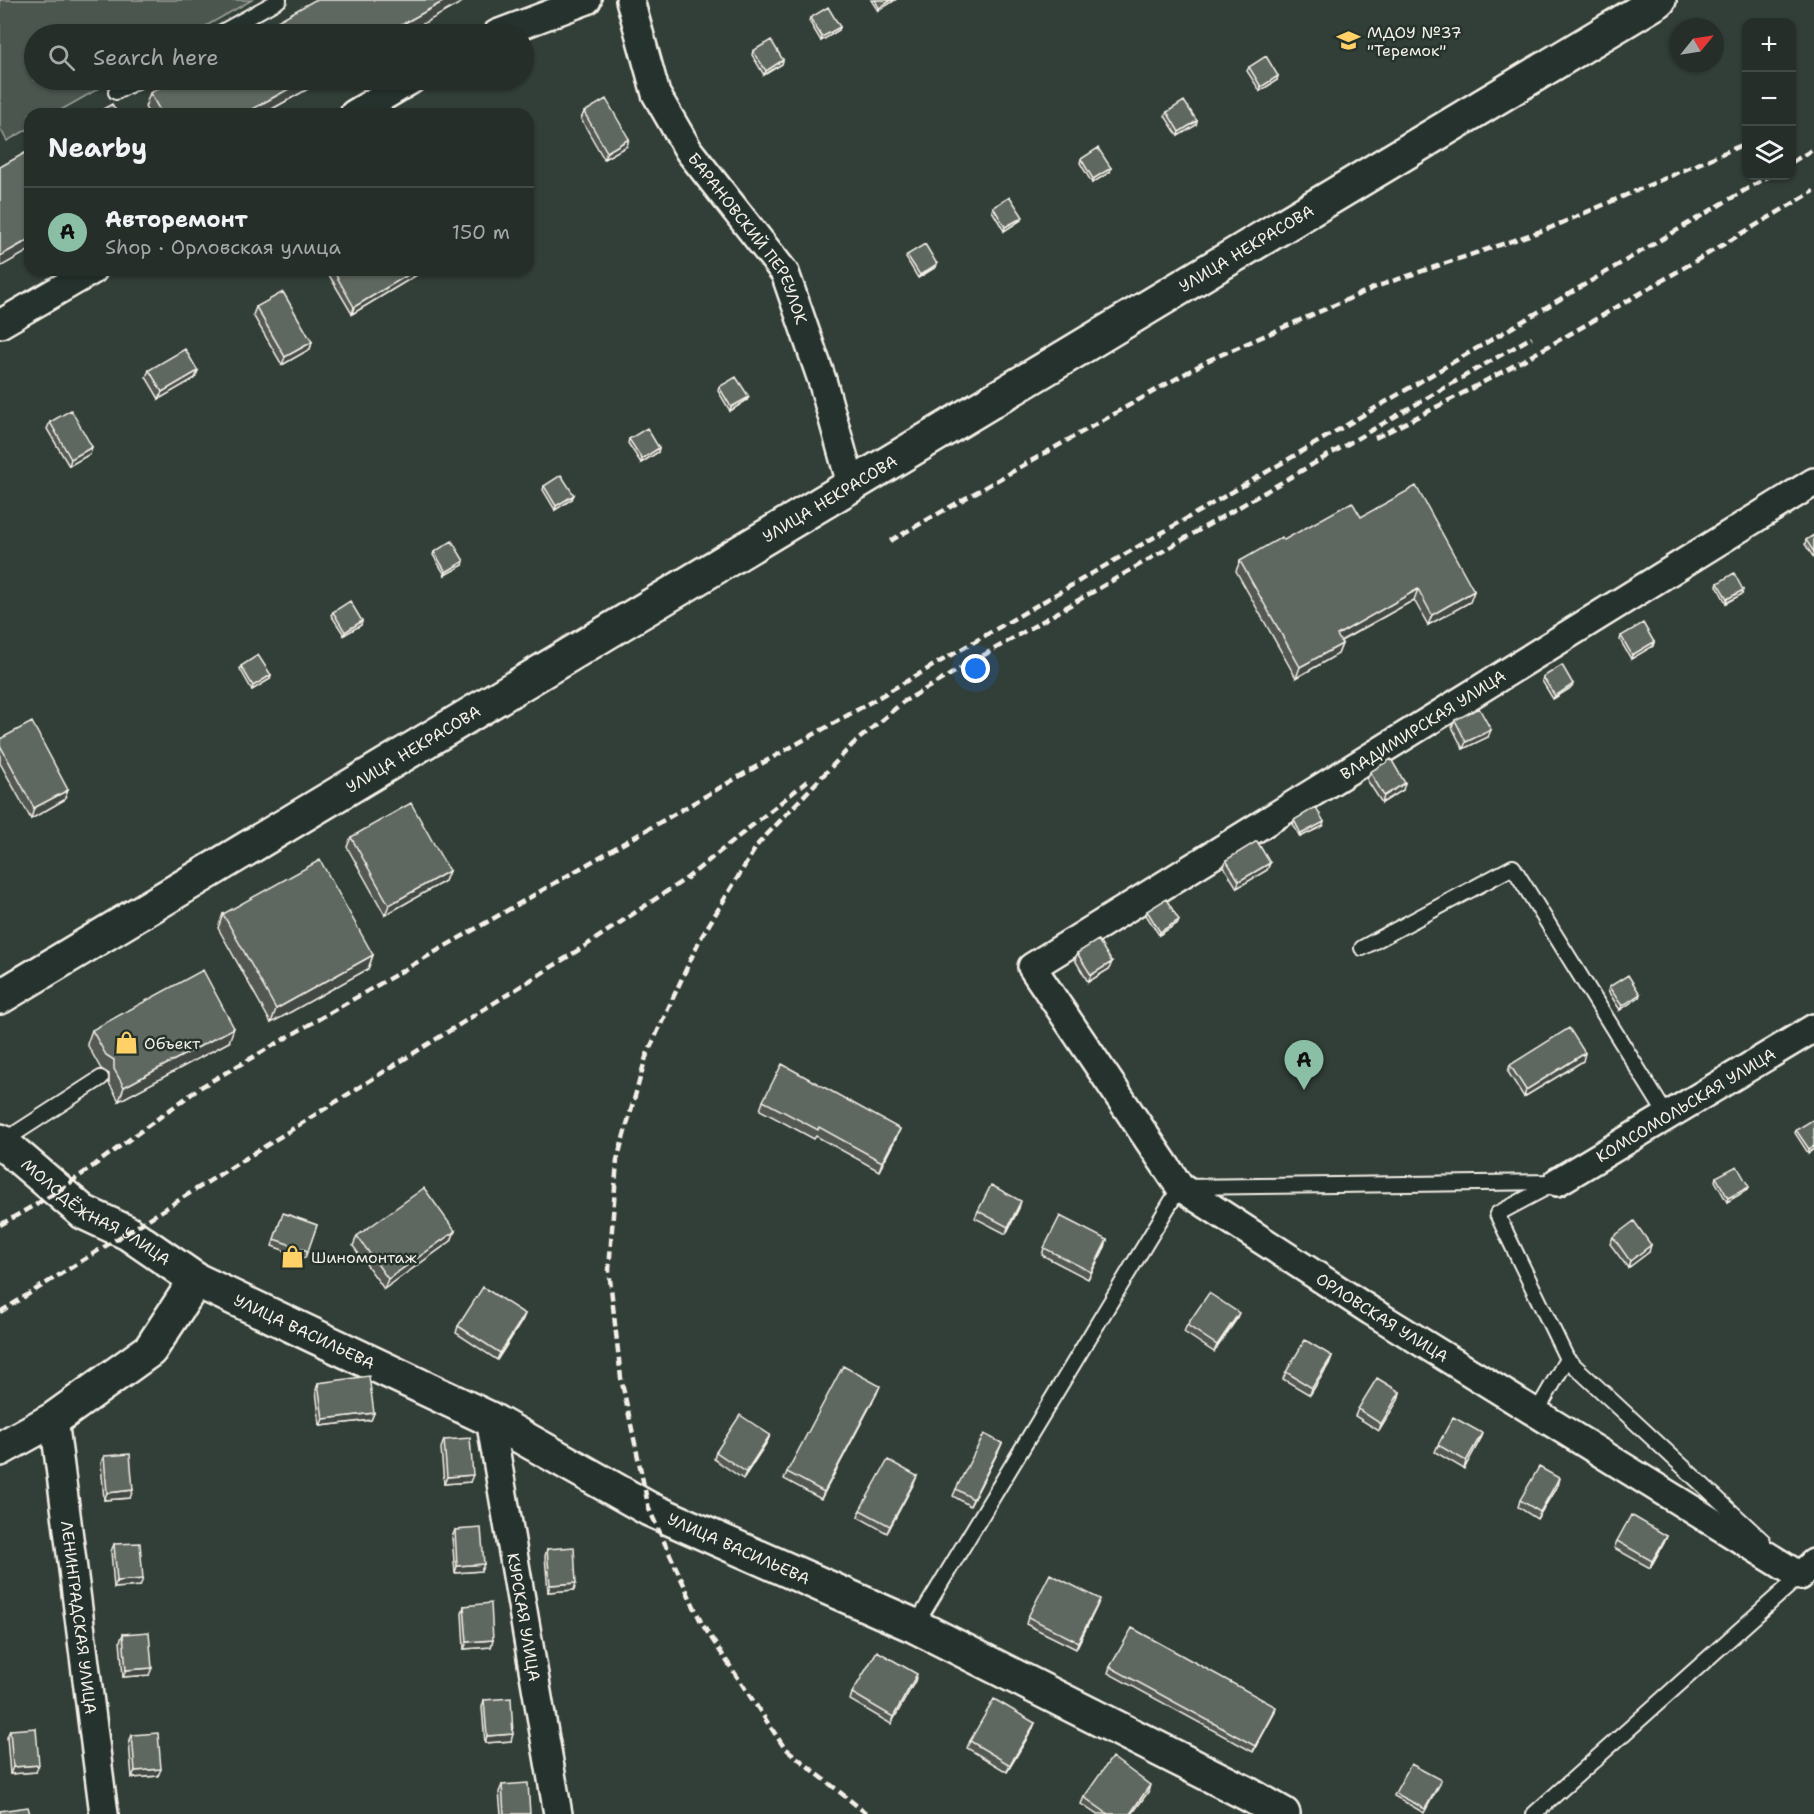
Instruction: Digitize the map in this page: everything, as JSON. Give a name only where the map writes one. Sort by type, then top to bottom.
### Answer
[{"type":"street","points":[[523,24],[587,0]]},
{"type":"street","name":"БАРАНОВСКИЙ ПЕРЕУЛОК","points":[[630,0],[656,94],[689,150],[785,273],[822,380],[851,484]]},
{"type":"street","name":"УЛИЦА НЕКРАСОВА","points":[[0,997],[1659,0]]},
{"type":"street","points":[[364,108],[394,90]]},
{"type":"street","points":[[0,324],[83,276]]},
{"type":"street","name":"ВЛАДИМИРСКАЯ УЛИЦА","points":[[1032,967],[1814,483]]},
{"type":"street","name":"ОРЛОВСКАЯ УЛИЦА","points":[[1032,967],[1180,1187],[1371,1311],[1536,1413],[1809,1574]]},
{"type":"street","name":"КОМСОМОЛЬСКАЯ УЛИЦА","points":[[1557,1182],[1814,1028]]},
{"type":"street","name":"МОЛОДЁЖНАЯ УЛИЦА","points":[[1,1142],[82,1212],[128,1233],[196,1280]]},
{"type":"street","points":[[0,1449],[54,1419],[150,1350],[196,1280]]},
{"type":"street","name":"УЛИЦА ВАСИЛЬЕВА","points":[[196,1280],[490,1419],[649,1509],[915,1626],[1283,1814]]},
{"type":"street","name":"ЛЕНИНГРАДСКАЯ УЛИЦА","points":[[54,1419],[104,1814]]},
{"type":"street","name":"КУРСКАЯ УЛИЦА","points":[[490,1419],[558,1814]]},
{"type":"lane","points":[[236,24],[279,0]]},
{"type":"lane","points":[[116,92],[120,90]]},
{"type":"lane","points":[[1362,948],[1513,867],[1667,1116]]},
{"type":"lane","points":[[1,1142],[101,1078]]},
{"type":"lane","points":[[915,1626],[1180,1187],[1557,1182]]},
{"type":"lane","points":[[1534,1814],[1809,1574],[1567,1359],[1497,1214],[1557,1182]]},
{"type":"lane","points":[[1536,1413],[1567,1359]]},
{"type":"shaded area","points":[[0,0],[252,0],[210,24],[24,24],[24,90],[96,90],[65,108],[24,108],[24,131],[7,141],[0,128]]},
{"type":"building","points":[[315,0],[446,0],[403,24],[272,24]]},
{"type":"building","points":[[875,0],[891,0],[879,8]]},
{"type":"building","points":[[828,7],[840,27],[822,37],[810,18]]},
{"type":"building","points":[[771,40],[783,60],[766,71],[753,51]]},
{"type":"building","points":[[1266,56],[1278,76],[1261,87],[1249,67]]},
{"type":"building","points":[[156,90],[287,90],[254,108],[159,108],[150,93]]},
{"type":"building","points":[[606,99],[629,139],[607,152],[584,112]]},
{"type":"building","points":[[1184,101],[1197,121],[1179,132],[1167,112]]},
{"type":"building","points":[[1098,148],[1111,168],[1093,179],[1081,159]]},
{"type":"building","points":[[24,153],[24,242],[0,256],[0,167]]},
{"type":"building","points":[[1010,197],[1023,217],[1005,227],[993,207]]},
{"type":"building","points":[[925,244],[937,264],[920,275],[907,255]]},
{"type":"building","points":[[336,276],[406,276],[354,307]]},
{"type":"building","points":[[283,292],[312,342],[285,357],[256,307]]},
{"type":"building","points":[[185,349],[198,371],[162,392],[149,370]]},
{"type":"building","points":[[736,377],[749,397],[731,407],[719,387]]},
{"type":"building","points":[[71,410],[92,447],[71,459],[50,422]]},
{"type":"building","points":[[647,428],[659,448],[642,459],[629,439]]},
{"type":"building","points":[[561,475],[574,495],[556,506],[544,486]]},
{"type":"building","points":[[1416,486],[1474,591],[1432,615],[1418,589],[1337,635],[1342,644],[1300,667],[1240,561],[1282,537],[1284,540],[1352,502],[1361,517]]},
{"type":"building","points":[[1814,535],[1814,552],[1806,540]]},
{"type":"building","points":[[452,541],[464,561],[446,572],[434,552]]},
{"type":"building","points":[[1734,573],[1743,590],[1727,599],[1718,583]]},
{"type":"building","points":[[350,601],[362,621],[345,632],[333,612]]},
{"type":"building","points":[[1643,623],[1654,642],[1632,655],[1621,636]]},
{"type":"building","points":[[258,655],[271,675],[253,686],[241,666]]},
{"type":"building","points":[[1562,665],[1573,684],[1555,696],[1543,677]]},
{"type":"building","points":[[1479,708],[1491,730],[1466,742],[1455,720]]},
{"type":"building","points":[[32,722],[68,790],[34,808],[0,745],[0,739]]},
{"type":"building","points":[[1391,759],[1405,783],[1384,796],[1370,772]]},
{"type":"building","points":[[411,803],[449,871],[389,905],[351,837]]},
{"type":"building","points":[[1316,807],[1324,822],[1301,834],[1294,820]]},
{"type":"building","points":[[1257,841],[1270,863],[1239,881],[1226,860]]},
{"type":"building","points":[[320,860],[373,955],[276,1009],[223,914]]},
{"type":"building","points":[[1166,899],[1179,920],[1160,932],[1147,911]]},
{"type":"building","points":[[1098,940],[1112,962],[1091,975],[1077,953]]},
{"type":"building","points":[[203,970],[234,1028],[124,1087],[114,1069],[114,1060],[106,1055],[92,1030]]},
{"type":"building","points":[[1628,975],[1640,994],[1622,1006],[1609,987]]},
{"type":"building","points":[[1569,1028],[1585,1053],[1526,1090],[1510,1065]]},
{"type":"building","points":[[782,1064],[900,1129],[882,1162],[819,1127],[818,1130],[763,1101]]},
{"type":"building","points":[[1814,1119],[1814,1146],[1809,1149],[1796,1130]]},
{"type":"building","points":[[1737,1166],[1749,1187],[1728,1198],[1716,1177]]},
{"type":"building","points":[[991,1185],[1021,1201],[1008,1227],[978,1211]]},
{"type":"building","points":[[424,1188],[455,1231],[388,1279],[357,1236]]},
{"type":"building","points":[[283,1213],[317,1225],[308,1251],[274,1239]]},
{"type":"building","points":[[1060,1216],[1107,1240],[1091,1272],[1044,1248]]},
{"type":"building","points":[[1634,1221],[1651,1245],[1630,1261],[1613,1237]]},
{"type":"building","points":[[483,1287],[525,1314],[500,1353],[458,1326]]},
{"type":"building","points":[[1209,1293],[1239,1313],[1217,1345],[1187,1325]]},
{"type":"building","points":[[1305,1340],[1332,1356],[1312,1388],[1286,1372]]},
{"type":"building","points":[[843,1366],[880,1386],[824,1492],[787,1472]]},
{"type":"building","points":[[369,1376],[374,1413],[323,1419],[318,1383]]},
{"type":"building","points":[[1377,1378],[1400,1392],[1381,1424],[1358,1409]]},
{"type":"building","points":[[740,1415],[770,1435],[746,1472],[716,1452]]},
{"type":"building","points":[[1453,1417],[1482,1433],[1466,1461],[1438,1445]]},
{"type":"building","points":[[984,1434],[1002,1443],[973,1499],[956,1489]]},
{"type":"building","points":[[470,1438],[473,1475],[447,1477],[444,1440]]},
{"type":"building","points":[[130,1454],[133,1490],[107,1493],[104,1456]]},
{"type":"building","points":[[888,1460],[917,1476],[890,1526],[860,1510]]},
{"type":"building","points":[[1539,1467],[1559,1478],[1540,1512],[1520,1500]]},
{"type":"building","points":[[1631,1515],[1667,1536],[1652,1561],[1617,1541]]},
{"type":"building","points":[[481,1528],[484,1564],[457,1566],[455,1530]]},
{"type":"building","points":[[140,1543],[143,1579],[117,1581],[114,1544]]},
{"type":"building","points":[[574,1547],[576,1583],[550,1585],[547,1549]]},
{"type":"building","points":[[1050,1574],[1100,1599],[1078,1642],[1028,1617]]},
{"type":"building","points":[[491,1603],[493,1640],[467,1642],[464,1606]]},
{"type":"building","points":[[1132,1628],[1276,1707],[1255,1746],[1110,1667]]},
{"type":"building","points":[[149,1632],[152,1668],[126,1670],[123,1634]]},
{"type":"building","points":[[877,1651],[917,1674],[893,1717],[852,1693]]},
{"type":"building","points":[[511,1698],[513,1734],[487,1736],[484,1700]]},
{"type":"building","points":[[994,1699],[1035,1723],[1010,1765],[970,1741]]},
{"type":"building","points":[[36,1728],[39,1765],[13,1767],[10,1730]]},
{"type":"building","points":[[158,1733],[161,1769],[135,1771],[132,1735]]},
{"type":"building","points":[[1112,1757],[1150,1785],[1130,1814],[1108,1814],[1084,1797]]},
{"type":"building","points":[[1411,1764],[1441,1780],[1425,1809],[1395,1793]]},
{"type":"building","points":[[528,1783],[530,1814],[504,1814],[502,1785]]},
{"type":"building","points":[[28,1807],[30,1814],[0,1814],[0,1811]]},
{"type":"railway","points":[[890,541],[1209,360],[1378,286],[1550,228],[1742,145]]},
{"type":"railway","points":[[1796,160],[1814,149]]},
{"type":"railway","points":[[0,1225],[59,1191],[201,1087],[1282,463],[1762,180]]},
{"type":"railway","points":[[1375,438],[1542,350],[1814,191]]},
{"type":"railway","points":[[867,1814],[784,1747],[702,1624],[649,1509],[621,1378],[609,1270],[617,1160],[646,1057],[699,941],[758,844],[853,744],[903,702],[1532,337]]},
{"type":"railway","points":[[0,1312],[585,946],[687,878],[811,778]]},
{"type":"place","name":"МДОУ №37 \"Теремок\"","points":[[1349,41]]},
{"type":"place","name":"Объект","points":[[126,1043]]},
{"type":"place","name":"Авторемонт","points":[[1304,1090]]},
{"type":"place","name":"Шиномонтаж","points":[[293,1257]]}]
